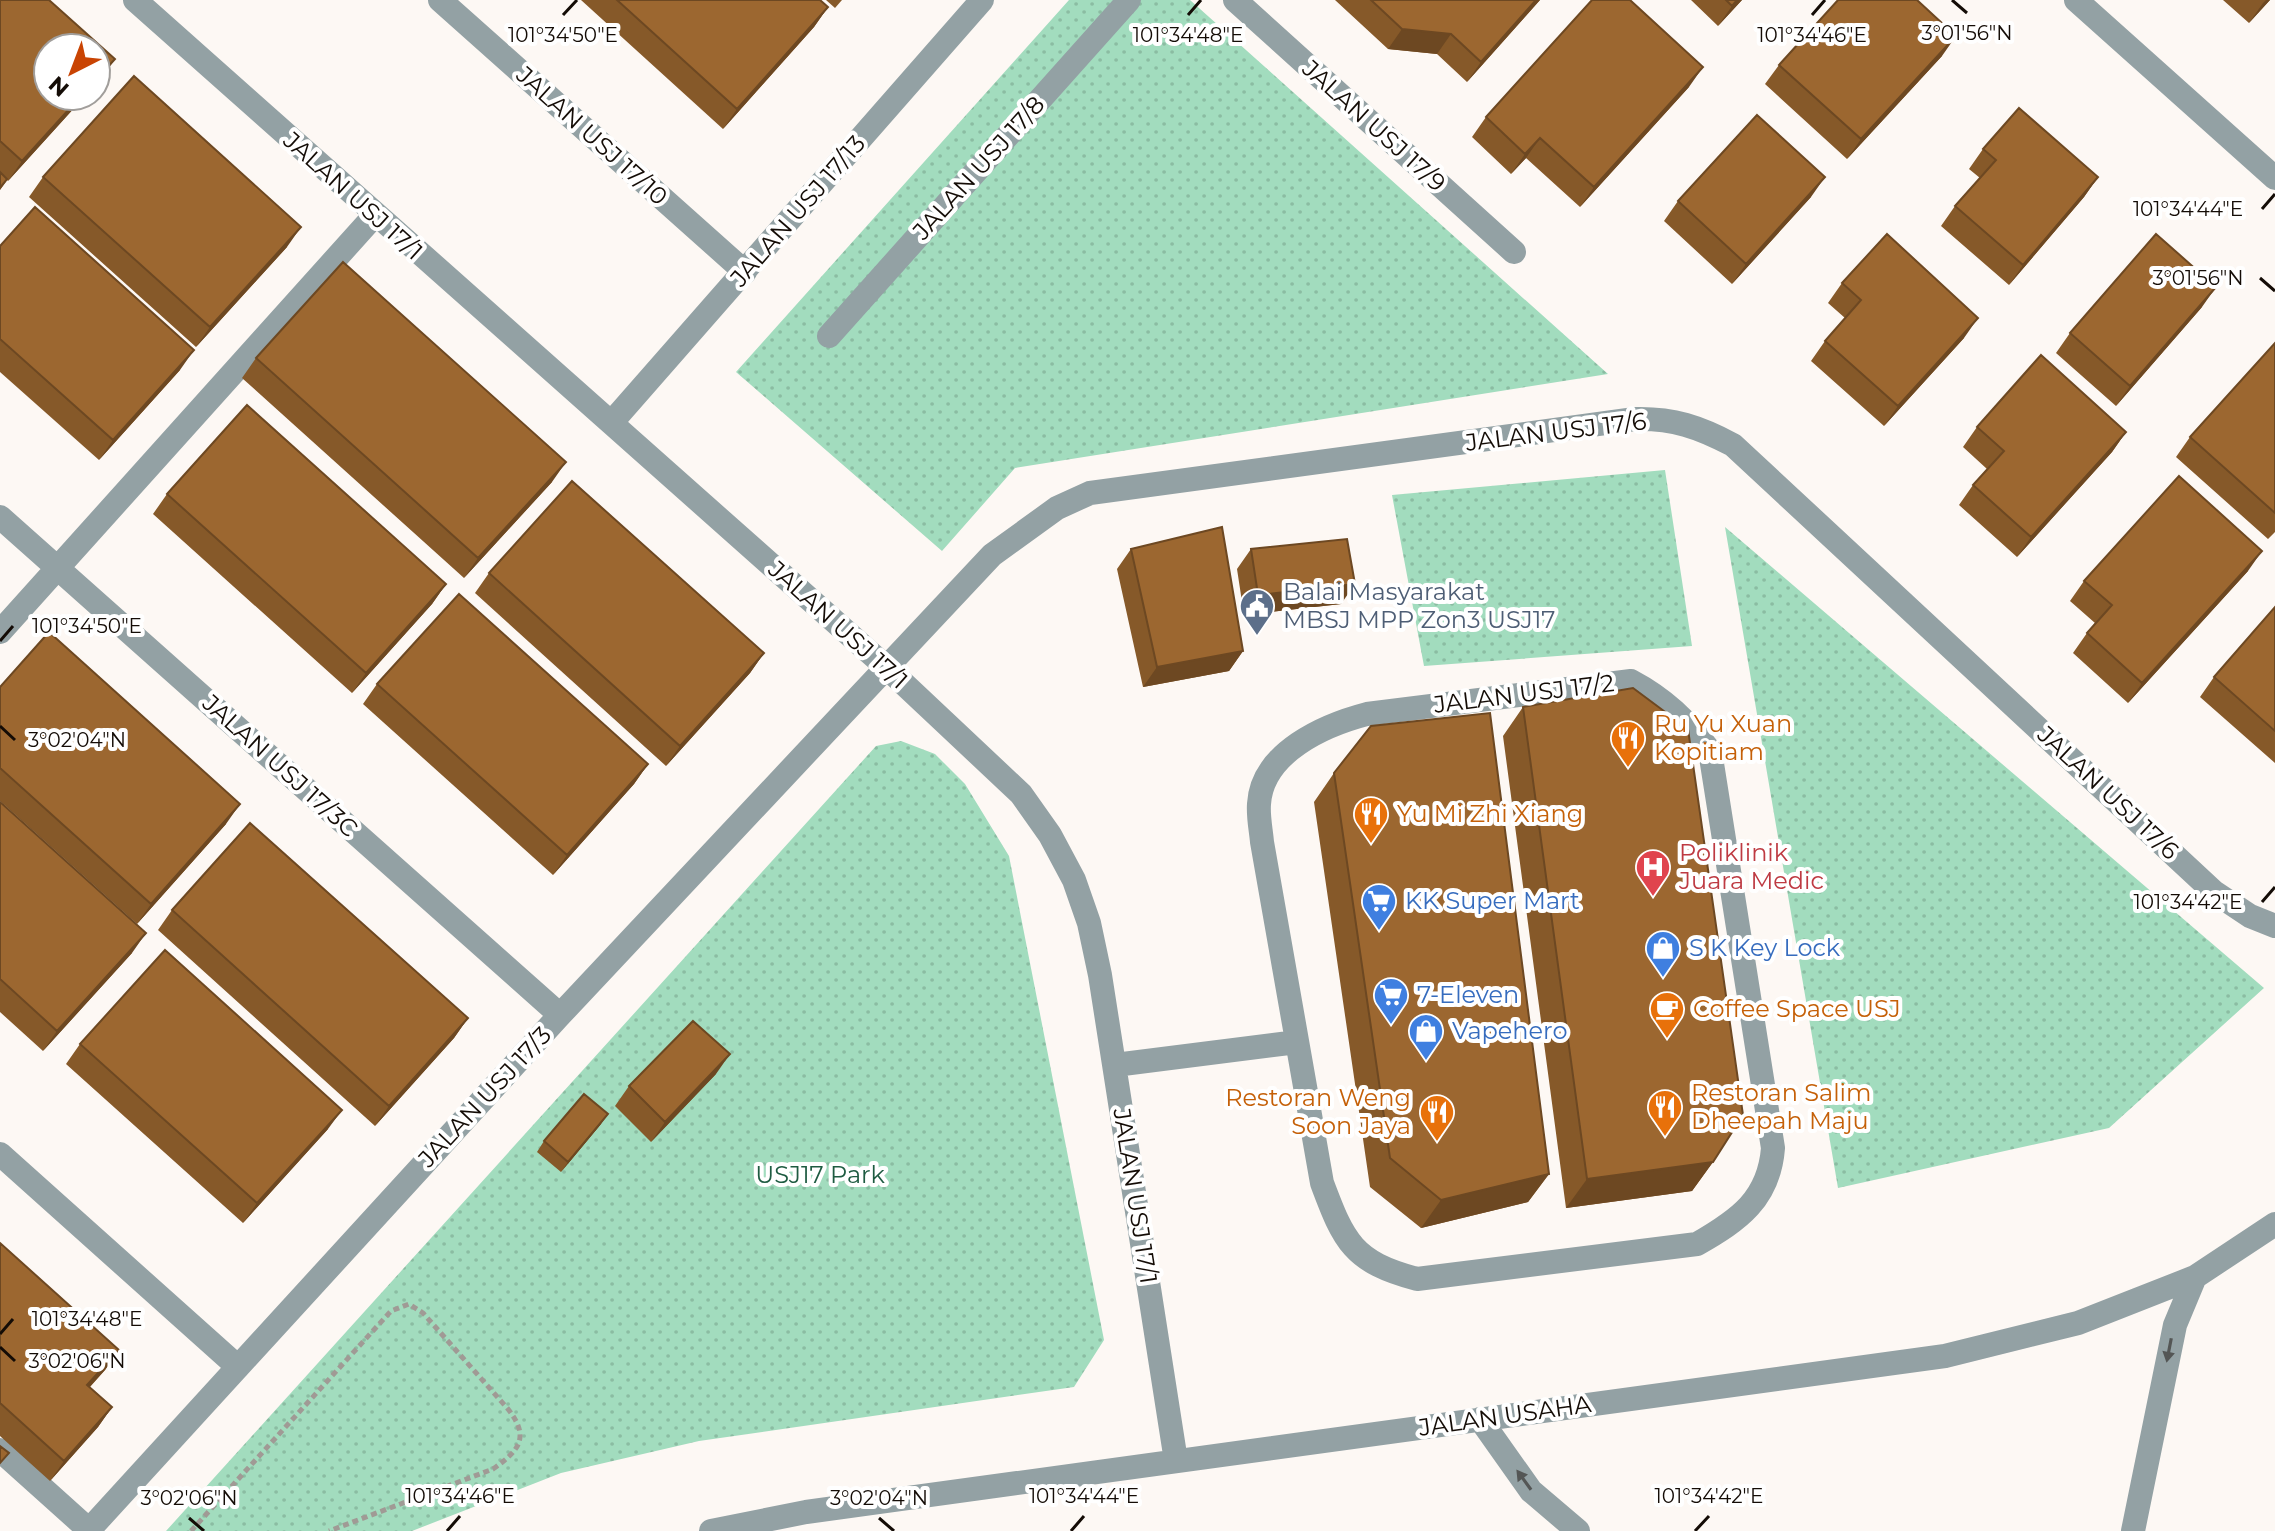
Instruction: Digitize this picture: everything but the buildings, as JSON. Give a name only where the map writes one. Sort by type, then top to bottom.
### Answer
[{"type":"street","name":"JALAN USJ 17/1","points":[[135,0],[374,216],[612,422],[886,667],[1021,794],[1050,835],[1074,880],[1089,923],[1115,1065],[1176,1461]]},
{"type":"street","name":"JALAN USJ 17/10","points":[[440,0],[745,272]]},
{"type":"street","name":"JALAN USJ 17/13","points":[[612,422],[982,0]]},
{"type":"street","name":"JALAN USJ 17/8","points":[[829,336],[1129,0]]},
{"type":"street","name":"JALAN USJ 17/9","points":[[1235,0],[1514,252]]},
{"type":"street","points":[[2076,0],[2275,178]]},
{"type":"street","points":[[0,632],[374,216]]},
{"type":"street","name":"JALAN USJ 17/6","points":[[886,667],[992,555],[1057,508],[1090,493],[1635,419],[1669,418],[1700,427],[1733,445],[2214,892],[2250,916],[2275,926]]},
{"type":"street","name":"JALAN USJ 17/3C","points":[[0,517],[560,1015]]},
{"type":"street","name":"JALAN USJ 17/3","points":[[88,1530],[560,1015],[751,815],[886,667]]},
{"type":"street","name":"JALAN USJ 17/2","points":[[1631,681],[1659,695],[1685,719],[1710,751],[1773,1148],[1771,1177],[1728,1227],[1697,1244],[1417,1279],[1381,1270],[1355,1251],[1337,1222],[1322,1183],[1297,1042],[1262,842],[1259,802],[1271,771],[1296,745],[1330,724],[1367,714],[1594,683],[1631,681]]},
{"type":"street","points":[[1115,1065],[1297,1042]]},
{"type":"street","points":[[0,1154],[238,1367]]},
{"type":"street","name":"JALAN USAHA","points":[[711,1531],[806,1512],[1945,1356],[2078,1323],[2195,1277],[2275,1224]]},
{"type":"street","points":[[2133,1531],[2175,1325],[2195,1277]]},
{"type":"street","points":[[1480,1419],[1531,1491],[1578,1531]]},
{"type":"street","points":[[0,1450],[88,1530]]},
{"type":"path","points":[[191,1531],[391,1311],[409,1304],[423,1313],[508,1409],[519,1424],[520,1442],[509,1457],[493,1469],[329,1531]]},
{"type":"green space","points":[[1069,0],[1190,0],[1608,374],[1015,468],[942,551],[736,372]]},
{"type":"green space","points":[[1665,470],[1692,646],[1424,666],[1392,495]]},
{"type":"green space","points":[[1725,527],[2264,988],[2109,1128],[1838,1188]]},
{"type":"green space","name":"USJ17 Park","points":[[901,741],[935,754],[965,784],[1009,856],[1104,1340],[1074,1387],[699,1441],[561,1473],[412,1531],[166,1531],[876,746]]},
{"type":"place","name":"Balai Masyarakat MBSJ MPP Zon3 USJ17","points":[[1257,637]]},
{"type":"place","name":"Ru Yu Xuan Kopitiam","points":[[1628,769]]},
{"type":"place","name":"Yu Mi Zhi Xiang","points":[[1371,845]]},
{"type":"place","name":"Poliklinik Juara Medic","points":[[1653,898]]},
{"type":"place","name":"KK Super Mart","points":[[1379,932]]},
{"type":"place","name":"S K Key Lock","points":[[1663,979]]},
{"type":"place","name":"7-Eleven","points":[[1391,1026]]},
{"type":"place","name":"Coffee Space USJ","points":[[1667,1040]]},
{"type":"place","name":"Vapehero","points":[[1426,1062]]},
{"type":"place","name":"Restoran Salim Dheepah Maju","points":[[1665,1138]]},
{"type":"place","name":"Restoran Weng Soon Jaya","points":[[1437,1143]]}]
